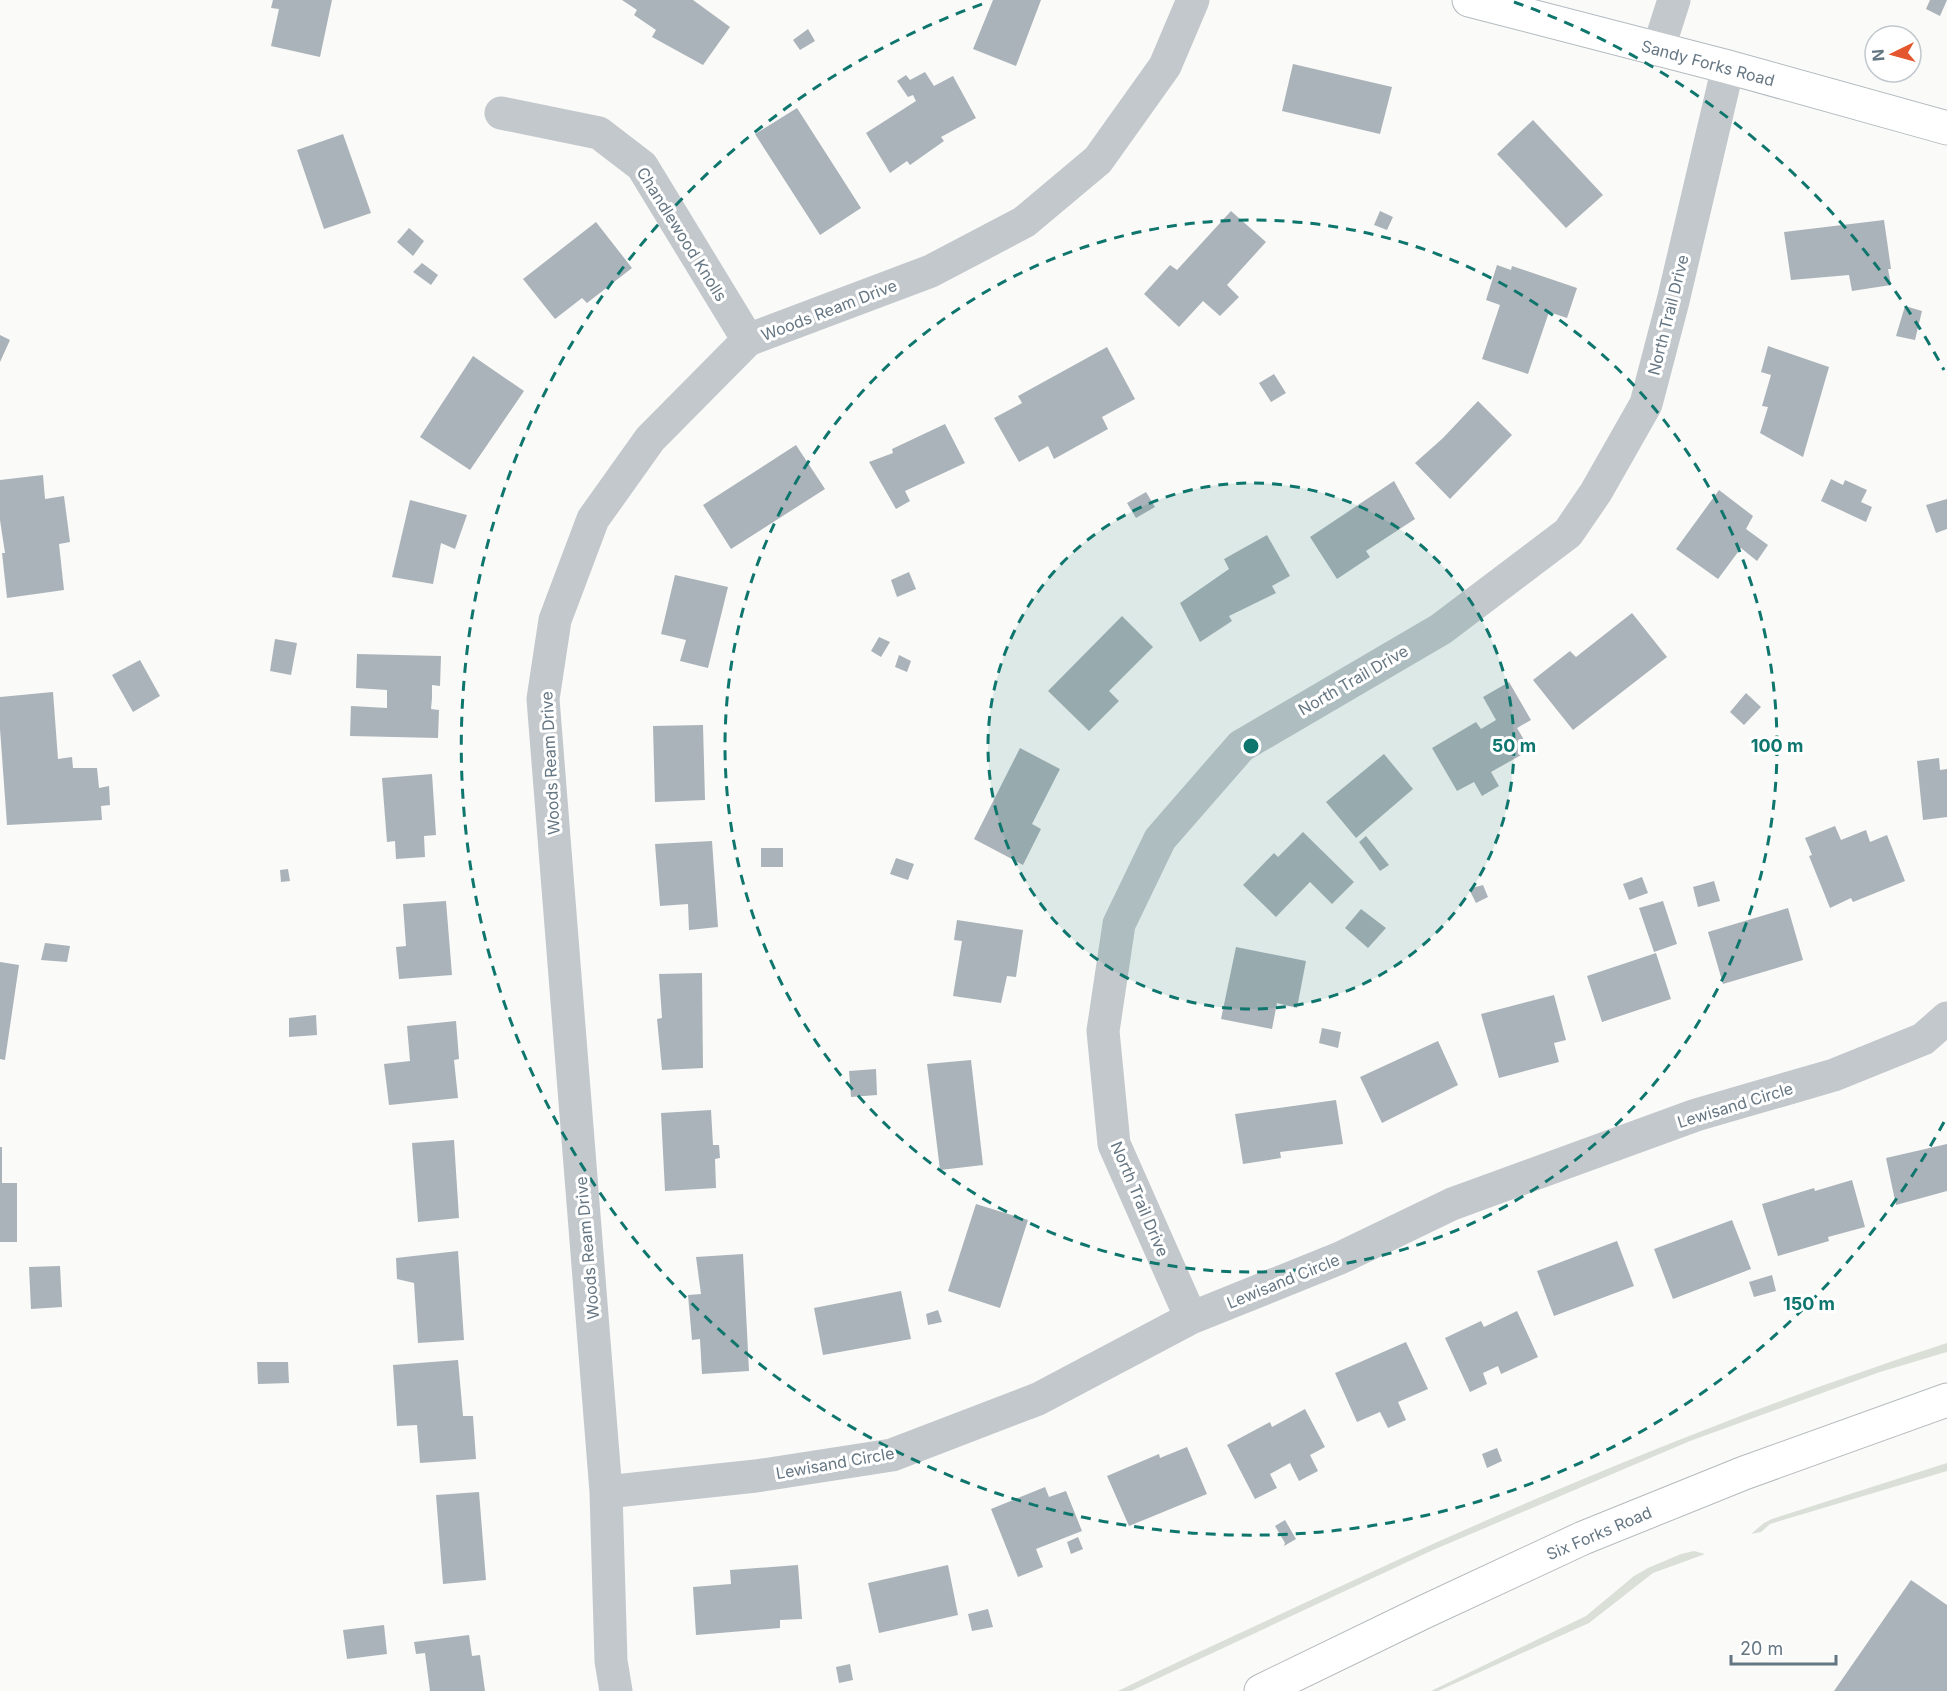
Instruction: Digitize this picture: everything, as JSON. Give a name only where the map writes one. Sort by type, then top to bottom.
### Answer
[{"type":"main road","name":"Sandy Forks Road","points":[[1469,0],[1728,67],[1947,128]]},
{"type":"main road","name":"Six Forks Road","points":[[1262,1691],[1583,1538],[1744,1473],[1947,1400]]},
{"type":"street","name":"Woods Ream Drive","points":[[616,1691],[611,1661],[606,1492],[543,699],[555,620],[594,519],[650,439],[748,340],[931,272],[1024,222],[1098,160],[1165,66],[1193,0]]},
{"type":"street","points":[[1658,50],[1674,0]]},
{"type":"street","name":"North Trail Drive","points":[[1191,1318],[1114,1144],[1102,1031],[1119,924],[1160,839],[1241,746],[1441,629],[1568,534],[1596,492],[1646,404],[1673,301],[1728,67]]},
{"type":"street","name":"Chandlewood Knolls","points":[[501,113],[599,133],[642,166],[748,340]]},
{"type":"street","name":"Lewisand Circle","points":[[606,1492],[756,1476],[892,1455],[1038,1399],[1191,1318],[1340,1258],[1452,1204],[1696,1115],[1834,1075],[1923,1039],[1947,1018]]},
{"type":"shaded area","points":[[1947,1343],[1947,1352],[1880,1372],[1690,1441],[1433,1550],[1131,1691],[1118,1691],[1389,1564],[1546,1495],[1785,1399]]},
{"type":"shaded area","points":[[1947,1463],[1947,1471],[1770,1524],[1761,1532],[1751,1534],[1772,1519]]},
{"type":"shaded area","points":[[1694,1551],[1705,1554],[1653,1573],[1589,1623],[1438,1691],[1431,1691],[1586,1616],[1634,1576],[1681,1554]]},
{"type":"building","points":[[273,0],[332,0],[320,57],[271,46],[279,9],[271,8]]},
{"type":"building","points":[[622,0],[693,0],[730,27],[703,65],[652,37],[656,30],[634,15],[637,10]]},
{"type":"building","points":[[993,0],[1041,0],[1016,66],[973,49]]},
{"type":"building","points":[[1930,0],[1947,0],[1940,16],[1926,9]]},
{"type":"building","points":[[808,29],[815,41],[800,50],[793,40]]},
{"type":"building","points":[[1293,64],[1392,87],[1380,134],[1282,111]]},
{"type":"building","points":[[925,72],[934,86],[953,76],[976,118],[941,137],[944,141],[910,165],[907,161],[890,173],[866,133],[916,101],[913,95],[908,97],[897,81],[906,75],[910,80]]},
{"type":"building","points":[[797,108],[861,208],[820,235],[755,134]]},
{"type":"building","points":[[1533,120],[1603,195],[1566,228],[1497,154]]},
{"type":"building","points":[[343,134],[371,213],[324,229],[297,150]]},
{"type":"building","points":[[1231,211],[1266,242],[1227,285],[1239,297],[1220,316],[1203,301],[1179,327],[1144,294],[1170,265],[1177,270]]},
{"type":"building","points":[[1380,211],[1393,217],[1387,230],[1374,225]]},
{"type":"building","points":[[1884,220],[1891,285],[1852,291],[1849,275],[1791,280],[1784,232]]},
{"type":"building","points":[[596,222],[632,268],[587,303],[582,298],[555,319],[523,279]]},
{"type":"building","points":[[409,228],[424,241],[413,256],[397,242]]},
{"type":"building","points":[[422,263],[438,275],[431,285],[413,272]]},
{"type":"building","points":[[1497,265],[1511,270],[1512,266],[1577,288],[1567,318],[1549,312],[1528,374],[1482,359],[1500,305],[1486,300]]},
{"type":"building","points":[[1905,306],[1922,311],[1915,340],[1896,336]]},
{"type":"building","points":[[0,335],[10,340],[0,362]]},
{"type":"building","points":[[1768,346],[1829,367],[1803,457],[1760,433],[1768,407],[1762,406],[1771,375],[1761,372]]},
{"type":"building","points":[[1107,347],[1135,399],[1102,417],[1108,429],[1054,459],[1048,446],[1019,462],[994,418],[1022,403],[1018,396]]},
{"type":"building","points":[[473,356],[524,391],[470,470],[420,437]]},
{"type":"building","points":[[1274,374],[1286,393],[1271,402],[1259,383]]},
{"type":"building","points":[[1478,401],[1512,435],[1450,499],[1415,463],[1443,438]]},
{"type":"building","points":[[945,424],[965,463],[905,491],[910,501],[896,509],[869,462],[893,453],[892,449]]},
{"type":"building","points":[[796,445],[825,489],[731,549],[703,505]]},
{"type":"building","points":[[43,475],[45,499],[64,496],[70,542],[59,544],[64,590],[7,598],[2,553],[5,553],[0,520],[0,480]]},
{"type":"building","points":[[1831,479],[1843,485],[1845,480],[1867,490],[1861,502],[1872,507],[1866,522],[1821,501]]},
{"type":"building","points":[[1394,481],[1415,519],[1366,551],[1370,557],[1337,579],[1310,537]]},
{"type":"building","points":[[1719,490],[1753,516],[1746,529],[1768,545],[1757,561],[1741,548],[1718,579],[1676,549]]},
{"type":"building","points":[[1146,492],[1155,507],[1136,518],[1127,503]]},
{"type":"building","points":[[1947,499],[1947,529],[1936,533],[1926,505]]},
{"type":"building","points":[[410,500],[467,515],[455,549],[441,543],[433,584],[392,577]]},
{"type":"building","points":[[1267,535],[1290,576],[1272,586],[1276,593],[1229,616],[1232,621],[1200,642],[1180,603],[1229,569],[1224,559]]},
{"type":"building","points":[[909,572],[916,589],[897,597],[891,580]]},
{"type":"building","points":[[675,575],[728,587],[708,668],[680,661],[686,640],[661,634]]},
{"type":"building","points":[[1632,613],[1667,657],[1573,730],[1533,680],[1570,651],[1576,657]]},
{"type":"building","points":[[1122,616],[1153,647],[1109,691],[1119,701],[1089,731],[1048,691]]},
{"type":"building","points":[[879,637],[890,642],[881,657],[871,651]]},
{"type":"building","points":[[275,639],[297,643],[291,675],[270,671]]},
{"type":"building","points":[[357,654],[441,656],[440,686],[432,685],[431,709],[439,710],[438,738],[350,736],[351,706],[387,708],[387,690],[356,688]]},
{"type":"building","points":[[899,655],[911,661],[907,672],[895,667]]},
{"type":"building","points":[[140,660],[160,696],[133,712],[112,675]]},
{"type":"building","points":[[1509,682],[1531,720],[1517,728],[1530,750],[1491,772],[1499,786],[1482,796],[1474,782],[1457,791],[1432,748],[1476,722],[1481,729],[1496,720],[1483,697]]},
{"type":"building","points":[[53,692],[58,759],[72,757],[73,768],[97,768],[99,788],[109,786],[110,805],[101,806],[102,820],[7,825],[0,697]]},
{"type":"building","points":[[1746,693],[1761,707],[1744,725],[1730,712]]},
{"type":"building","points":[[703,725],[705,800],[655,802],[653,726]]},
{"type":"building","points":[[1020,748],[1060,769],[1032,824],[1041,829],[1023,865],[974,839]]},
{"type":"building","points":[[1384,754],[1413,789],[1356,838],[1326,802]]},
{"type":"building","points":[[1939,758],[1940,770],[1947,769],[1947,817],[1923,820],[1917,761]]},
{"type":"building","points":[[432,774],[436,835],[424,836],[425,857],[396,859],[395,841],[387,842],[382,778]]},
{"type":"building","points":[[1835,826],[1841,840],[1866,830],[1870,842],[1887,835],[1905,881],[1853,902],[1851,898],[1830,908],[1809,856],[1812,855],[1805,838]]},
{"type":"building","points":[[1303,832],[1354,882],[1332,904],[1310,882],[1276,917],[1243,885],[1274,853],[1278,857]]},
{"type":"building","points":[[1366,836],[1389,865],[1380,871],[1359,842]]},
{"type":"building","points":[[712,841],[718,927],[689,930],[688,904],[660,906],[655,844]]},
{"type":"building","points":[[761,848],[783,848],[783,867],[761,867]]},
{"type":"building","points":[[896,858],[914,864],[908,880],[890,874]]},
{"type":"building","points":[[288,869],[290,881],[281,882],[280,870]]},
{"type":"building","points":[[1642,877],[1648,893],[1629,900],[1623,884]]},
{"type":"building","points":[[1714,881],[1720,901],[1698,907],[1693,887]]},
{"type":"building","points":[[1483,885],[1488,897],[1476,903],[1469,889]]},
{"type":"building","points":[[446,901],[452,975],[399,979],[396,947],[406,946],[403,904]]},
{"type":"building","points":[[1663,901],[1677,944],[1654,952],[1639,908]]},
{"type":"building","points":[[1788,908],[1803,960],[1723,984],[1708,932]]},
{"type":"building","points":[[1361,909],[1386,928],[1368,948],[1345,928]]},
{"type":"building","points":[[957,920],[1023,930],[1016,977],[1007,976],[1001,1003],[953,996],[962,941],[954,940]]},
{"type":"building","points":[[45,943],[70,946],[67,962],[41,960]]},
{"type":"building","points":[[1236,947],[1306,961],[1297,1008],[1277,1003],[1272,1029],[1221,1019]]},
{"type":"building","points":[[1656,953],[1671,999],[1602,1022],[1587,976]]},
{"type":"building","points":[[0,962],[19,965],[5,1060],[0,1059]]},
{"type":"building","points":[[702,973],[703,1068],[662,1070],[657,1019],[662,1018],[659,974]]},
{"type":"building","points":[[1554,995],[1566,1040],[1554,1043],[1559,1062],[1499,1078],[1481,1014]]},
{"type":"building","points":[[316,1015],[317,1035],[289,1037],[289,1018]]},
{"type":"building","points":[[456,1021],[459,1059],[454,1060],[458,1098],[389,1105],[384,1064],[410,1061],[407,1026]]},
{"type":"building","points":[[1322,1028],[1341,1032],[1338,1048],[1319,1043]]},
{"type":"building","points":[[1438,1041],[1458,1085],[1382,1123],[1360,1077]]},
{"type":"building","points":[[971,1060],[983,1165],[940,1170],[927,1064]]},
{"type":"building","points":[[876,1069],[877,1095],[851,1097],[849,1071]]},
{"type":"building","points":[[1336,1100],[1343,1144],[1280,1152],[1281,1158],[1243,1164],[1235,1114]]},
{"type":"building","points":[[711,1110],[713,1145],[719,1145],[720,1158],[715,1159],[716,1188],[665,1191],[661,1113]]},
{"type":"building","points":[[454,1140],[459,1218],[418,1222],[412,1143]]},
{"type":"building","points":[[1947,1144],[1947,1191],[1896,1205],[1886,1158]]},
{"type":"building","points":[[0,1147],[2,1147],[2,1183],[17,1183],[17,1242],[0,1242]]},
{"type":"building","points":[[1852,1180],[1865,1227],[1828,1237],[1829,1241],[1778,1256],[1762,1204],[1814,1188],[1815,1191]]},
{"type":"building","points":[[976,1204],[1028,1220],[1000,1308],[948,1291]]},
{"type":"building","points":[[1732,1220],[1751,1269],[1673,1299],[1654,1249]]},
{"type":"building","points":[[1617,1241],[1634,1286],[1554,1316],[1537,1271]]},
{"type":"building","points":[[458,1251],[464,1340],[418,1343],[414,1283],[397,1279],[396,1258]]},
{"type":"building","points":[[743,1254],[749,1371],[702,1374],[700,1339],[692,1340],[688,1295],[701,1294],[696,1257]]},
{"type":"building","points":[[60,1266],[62,1307],[31,1309],[29,1267]]},
{"type":"building","points":[[1772,1275],[1776,1291],[1754,1297],[1749,1282]]},
{"type":"building","points":[[901,1291],[911,1339],[823,1355],[814,1308]]},
{"type":"building","points":[[938,1310],[942,1322],[928,1325],[926,1314]]},
{"type":"building","points":[[1517,1311],[1538,1357],[1501,1374],[1498,1366],[1483,1373],[1487,1384],[1470,1392],[1445,1338],[1481,1321],[1484,1327]]},
{"type":"building","points":[[1406,1342],[1428,1389],[1398,1402],[1406,1420],[1388,1428],[1380,1412],[1357,1422],[1335,1373]]},
{"type":"building","points":[[458,1360],[463,1416],[473,1416],[476,1459],[420,1463],[417,1425],[397,1426],[393,1365]]},
{"type":"building","points":[[257,1362],[288,1362],[289,1383],[258,1384]]},
{"type":"building","points":[[1305,1409],[1325,1447],[1310,1455],[1318,1471],[1299,1481],[1290,1463],[1270,1474],[1277,1488],[1255,1499],[1227,1445],[1270,1422],[1272,1427]]},
{"type":"building","points":[[1187,1447],[1207,1494],[1129,1526],[1107,1476],[1159,1454],[1160,1458]]},
{"type":"building","points":[[1497,1448],[1502,1461],[1487,1468],[1482,1454]]},
{"type":"building","points":[[1045,1487],[1049,1497],[1066,1491],[1082,1531],[1036,1549],[1043,1567],[1018,1577],[991,1509]]},
{"type":"building","points":[[479,1492],[486,1580],[443,1584],[436,1495]]},
{"type":"building","points":[[1285,1520],[1296,1539],[1284,1546],[1285,1543],[1275,1526]]},
{"type":"building","points":[[1078,1537],[1083,1549],[1071,1554],[1067,1542]]},
{"type":"building","points":[[798,1565],[802,1619],[780,1620],[780,1628],[696,1635],[693,1587],[731,1584],[730,1570]]},
{"type":"building","points":[[948,1565],[958,1615],[879,1633],[868,1583]]},
{"type":"building","points":[[1911,1580],[1947,1605],[1947,1691],[1834,1691]]},
{"type":"building","points":[[988,1609],[993,1627],[972,1631],[968,1614]]},
{"type":"building","points":[[384,1625],[387,1654],[347,1659],[343,1630]]},
{"type":"building","points":[[469,1635],[472,1656],[480,1655],[485,1691],[430,1691],[425,1653],[416,1654],[414,1642]]},
{"type":"building","points":[[850,1664],[853,1680],[839,1683],[836,1667]]}]
